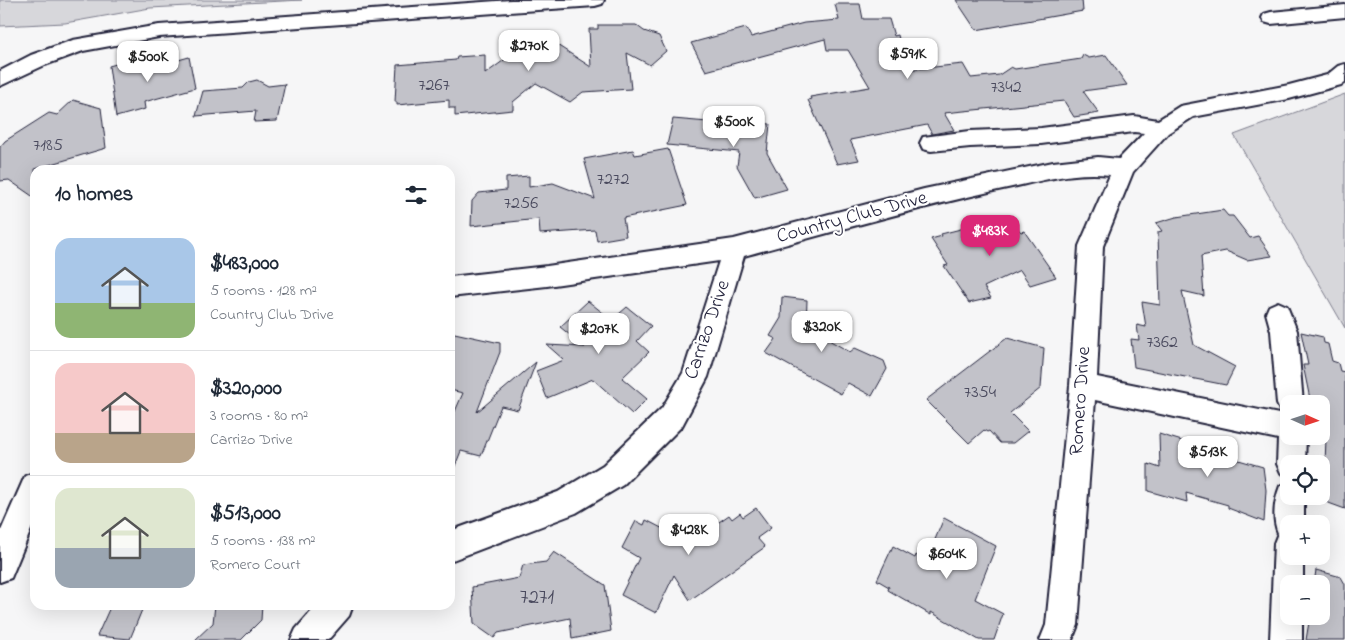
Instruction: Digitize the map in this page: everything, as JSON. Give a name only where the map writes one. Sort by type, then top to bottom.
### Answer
[{"type":"street","points":[[0,79],[38,60],[80,44],[159,31],[595,0]]},
{"type":"street","points":[[1271,18],[1345,11]]},
{"type":"street","points":[[1124,168],[1161,128],[1187,111],[1289,92],[1334,80],[1345,71]]},
{"type":"street","points":[[931,143],[970,139],[1041,136],[1134,124],[1161,128]]},
{"type":"street","name":"Country Club Drive","points":[[455,286],[547,276],[734,249],[924,198],[1053,170],[1098,165],[1124,168]]},
{"type":"street","name":"Romero Drive","points":[[1056,640],[1062,625],[1083,386],[1091,243],[1124,168]]},
{"type":"street","name":"Carrizo Drive","points":[[455,544],[566,503],[613,475],[672,417],[695,377],[734,249]]},
{"type":"street","points":[[1278,313],[1284,331],[1289,395]]},
{"type":"street","points":[[1083,386],[1280,427]]},
{"type":"street","points":[[0,567],[30,498]]},
{"type":"street","points":[[1286,640],[1288,565]]},
{"type":"street","points":[[307,640],[334,610]]},
{"type":"shaded area","points":[[0,0],[302,0],[150,8],[65,23],[0,26]]},
{"type":"shaded area","points":[[1345,94],[1345,328],[1234,135]]},
{"type":"building","points":[[956,0],[1082,0],[1083,11],[976,30]]},
{"type":"building","points":[[835,4],[860,4],[863,19],[889,19],[894,36],[898,35],[906,70],[963,64],[971,78],[999,75],[1011,67],[1015,69],[1081,59],[1083,55],[1089,58],[1106,55],[1127,85],[1083,91],[1099,113],[1074,117],[1064,101],[944,113],[954,130],[932,134],[927,125],[850,140],[859,160],[837,164],[808,100],[811,99],[810,97],[870,87],[848,50],[827,50],[825,39],[706,71],[691,43],[746,28],[751,37],[804,23],[839,20]]},
{"type":"building","points":[[598,25],[636,25],[644,31],[659,36],[666,51],[650,65],[627,53],[631,89],[583,92],[570,102],[536,83],[513,102],[513,110],[455,116],[455,108],[449,108],[449,100],[397,105],[397,102],[395,102],[397,65],[456,60],[457,57],[485,55],[485,74],[540,34],[591,67],[589,29],[598,29]]},
{"type":"building","points":[[189,57],[195,88],[144,102],[145,109],[116,117],[109,66],[138,58],[140,69],[147,67],[147,69]]},
{"type":"building","points":[[257,80],[268,86],[285,84],[277,121],[254,122],[256,111],[196,116],[203,91],[243,88],[249,82]]},
{"type":"building","points":[[73,100],[101,108],[106,148],[49,165],[30,165],[30,195],[9,180],[0,181],[0,147],[5,141],[49,113],[57,115]]},
{"type":"building","points":[[708,118],[770,124],[767,153],[787,189],[755,198],[737,166],[739,152],[667,145],[673,119],[708,122]]},
{"type":"building","points":[[668,149],[687,205],[623,218],[626,236],[597,241],[595,230],[540,234],[539,219],[471,226],[472,201],[479,193],[506,190],[506,178],[529,176],[529,187],[553,183],[595,199],[584,159],[633,150],[635,155]]},
{"type":"building","points":[[1223,210],[1228,216],[1233,216],[1250,238],[1258,236],[1272,256],[1247,260],[1226,251],[1201,256],[1204,296],[1182,291],[1194,345],[1235,367],[1226,385],[1134,367],[1131,339],[1139,340],[1137,325],[1146,327],[1142,302],[1160,305],[1158,232],[1162,231],[1156,223],[1176,217]]},
{"type":"building","points":[[1009,219],[1021,232],[1024,231],[1056,277],[1030,285],[1020,270],[984,287],[991,298],[969,303],[944,266],[948,265],[931,239],[942,236],[941,234],[996,220],[997,222]]},
{"type":"building","points":[[782,297],[807,300],[806,327],[850,352],[855,348],[884,361],[887,369],[872,396],[848,383],[841,394],[766,353],[776,339],[770,336],[781,318]]},
{"type":"building","points":[[588,301],[612,320],[627,307],[651,326],[637,341],[649,352],[622,378],[647,399],[632,414],[593,379],[547,398],[536,371],[564,360],[547,345],[585,347],[560,327]]},
{"type":"building","points":[[1301,332],[1323,337],[1324,343],[1328,344],[1332,361],[1338,363],[1340,371],[1345,372],[1345,509],[1330,504],[1330,455],[1325,455],[1326,445],[1330,445],[1330,395],[1309,395],[1303,365],[1308,365]]},
{"type":"building","points":[[455,333],[500,343],[500,352],[477,412],[536,362],[518,410],[501,406],[481,456],[461,451],[455,466],[455,411],[463,393],[455,391]]},
{"type":"building","points":[[1007,338],[1044,348],[1041,388],[1010,413],[1028,431],[1013,443],[1000,443],[989,431],[984,430],[969,443],[926,400]]},
{"type":"building","points":[[1159,434],[1263,467],[1266,490],[1264,522],[1228,508],[1228,505],[1186,493],[1187,502],[1148,491],[1148,464],[1160,468]]},
{"type":"building","points":[[756,508],[771,528],[757,538],[765,547],[690,600],[674,575],[656,613],[621,595],[639,558],[622,548],[636,521],[644,525],[646,520],[675,535],[680,526],[698,535],[702,529],[706,531],[729,515],[732,519],[740,513],[743,517]]},
{"type":"building","points":[[944,518],[996,546],[975,599],[1003,614],[994,640],[979,640],[888,590],[889,587],[877,580],[893,546],[915,558],[916,555],[926,561]]},
{"type":"building","points":[[554,552],[605,585],[611,631],[572,639],[570,618],[498,633],[494,638],[474,624],[472,587],[519,578],[523,565],[546,562]]},
{"type":"building","points":[[1316,570],[1341,577],[1345,584],[1345,640],[1306,640],[1308,625],[1330,625],[1330,575],[1315,575]]},
{"type":"building","points":[[109,610],[142,610],[130,639],[97,636]]},
{"type":"building","points":[[214,610],[262,610],[261,620],[241,640],[195,640],[213,623]]}]
